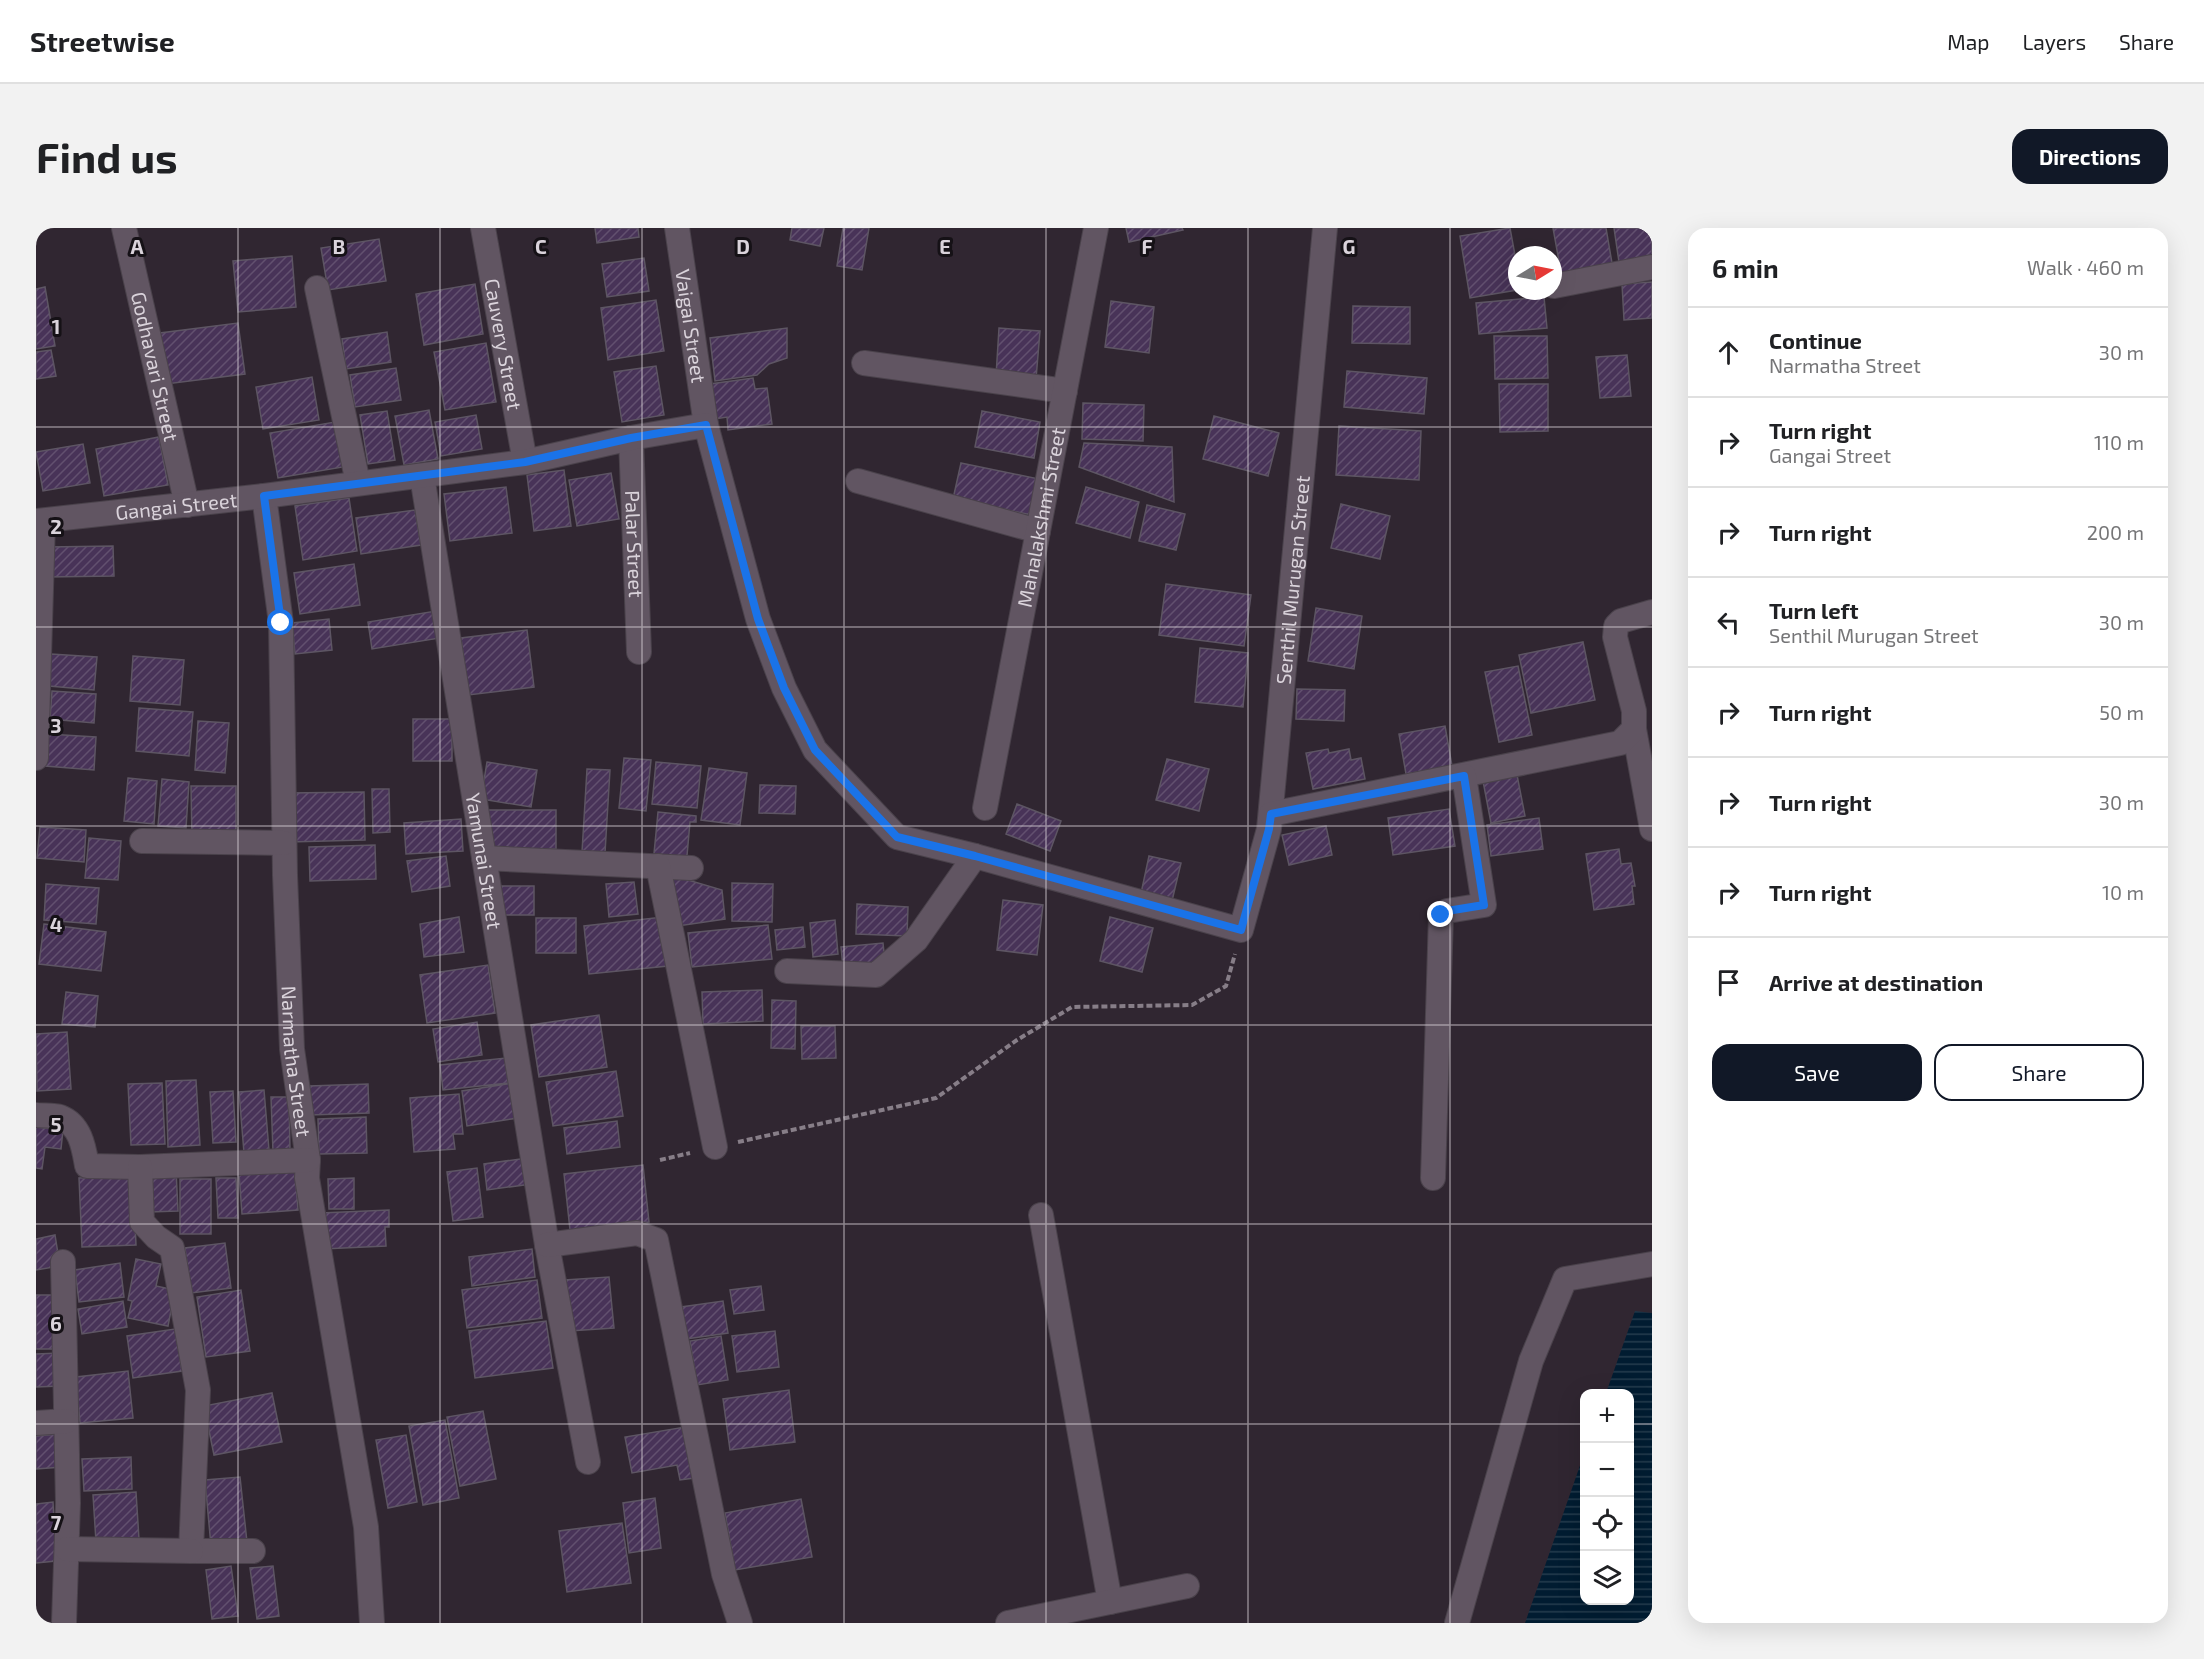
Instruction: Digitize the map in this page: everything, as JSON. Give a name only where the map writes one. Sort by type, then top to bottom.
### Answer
[{"type":"street","name":"Godhavari Street","points":[[124,228],[187,505]]},
{"type":"street","name":"Cauvery Street","points":[[483,228],[525,462]]},
{"type":"street","name":"Vaigai Street","points":[[677,228],[706,425],[758,619],[784,688],[815,750],[897,837],[975,856],[1241,930]]},
{"type":"street","name":"Mahalakshmi Street","points":[[985,808],[1096,228]]},
{"type":"street","name":"Senthil Murugan Street","points":[[1241,930],[1269,829],[1271,814],[1325,228]]},
{"type":"street","points":[[1562,284],[1652,267]]},
{"type":"street","points":[[317,288],[358,483]]},
{"type":"street","points":[[864,363],[1065,391]]},
{"type":"street","name":"Gangai Street","points":[[39,521],[264,496],[525,462],[631,438],[706,425]]},
{"type":"street","name":"Palar Street","points":[[631,438],[639,652]]},
{"type":"street","name":"Yamunai Street","points":[[422,476],[547,1245],[588,1462]]},
{"type":"street","points":[[858,481],[1038,531]]},
{"type":"street","name":"Narmatha Street","points":[[264,496],[281,623],[284,843],[292,1049],[308,1160],[307,1178],[366,1527],[372,1623]]},
{"type":"street","points":[[36,758],[39,521]]},
{"type":"street","points":[[1652,612],[1621,621],[1616,626],[1615,637],[1634,711],[1634,729],[1652,829]]},
{"type":"street","points":[[1271,814],[1620,743],[1634,729]]},
{"type":"street","points":[[1433,1178],[1441,915],[1447,911],[1484,905],[1464,776]]},
{"type":"street","points":[[142,841],[284,843]]},
{"type":"street","points":[[787,971],[876,975],[916,940],[975,856]]},
{"type":"street","points":[[484,858],[691,868]]},
{"type":"street","points":[[658,867],[715,1148]]},
{"type":"street","points":[[36,1115],[61,1117],[74,1127],[82,1141],[87,1167],[308,1160]]},
{"type":"street","points":[[140,1167],[142,1222],[156,1237],[172,1248],[198,1390],[191,1551]]},
{"type":"street","points":[[1041,1215],[1110,1602]]},
{"type":"street","points":[[547,1245],[637,1233],[656,1240],[724,1574],[740,1623]]},
{"type":"street","points":[[63,1262],[68,1503],[64,1623]]},
{"type":"street","points":[[1457,1623],[1531,1361],[1565,1279],[1652,1264]]},
{"type":"street","points":[[36,1423],[66,1421]]},
{"type":"street","points":[[67,1549],[253,1551]]},
{"type":"street","points":[[1008,1623],[1186,1586]]},
{"type":"path","points":[[660,1160],[936,1098],[1017,1040],[1072,1007],[1192,1005],[1226,986],[1241,930]]},
{"type":"water","points":[[1635,1311],[1652,1313],[1652,1623],[1525,1623],[1580,1465],[1580,1605],[1634,1605],[1634,1389],[1607,1389]]},
{"type":"building","points":[[595,228],[638,228],[639,237],[597,243]]},
{"type":"building","points":[[792,228],[824,228],[820,246],[790,240]]},
{"type":"building","points":[[843,228],[869,228],[862,270],[837,266]]},
{"type":"building","points":[[1126,228],[1182,228],[1183,230],[1129,242]]},
{"type":"building","points":[[1510,228],[1513,246],[1508,246],[1508,292],[1470,298],[1460,236]]},
{"type":"building","points":[[1553,228],[1606,228],[1613,269],[1562,278],[1562,246],[1556,246]]},
{"type":"building","points":[[1614,228],[1652,228],[1652,257],[1619,262]]},
{"type":"building","points":[[379,239],[386,281],[328,290],[321,248]]},
{"type":"building","points":[[292,256],[296,307],[238,312],[233,261]]},
{"type":"building","points":[[644,258],[649,291],[607,297],[602,264]]},
{"type":"building","points":[[1652,282],[1652,318],[1624,320],[1622,284]]},
{"type":"building","points":[[475,284],[483,334],[424,345],[416,294]]},
{"type":"building","points":[[45,287],[55,346],[36,349],[36,289]]},
{"type":"building","points":[[656,300],[664,351],[608,360],[601,308]]},
{"type":"building","points":[[1544,300],[1547,328],[1479,334],[1476,303]]},
{"type":"building","points":[[1111,301],[1154,307],[1149,353],[1105,347]]},
{"type":"building","points":[[1353,306],[1410,307],[1410,344],[1352,343]]},
{"type":"building","points":[[238,323],[245,374],[166,384],[160,333]]},
{"type":"building","points":[[787,328],[787,358],[769,364],[757,375],[715,381],[710,338]]},
{"type":"building","points":[[999,328],[1040,331],[1036,379],[996,376]]},
{"type":"building","points":[[387,332],[391,362],[346,369],[342,339]]},
{"type":"building","points":[[1494,336],[1547,336],[1548,378],[1495,379]]},
{"type":"building","points":[[486,343],[496,402],[445,410],[434,352]]},
{"type":"building","points":[[51,350],[56,376],[36,379],[36,352]]},
{"type":"building","points":[[1627,355],[1631,396],[1600,398],[1596,357]]},
{"type":"building","points":[[656,366],[664,415],[622,422],[614,372]]},
{"type":"building","points":[[396,368],[401,400],[355,407],[350,375]]},
{"type":"building","points":[[1347,371],[1427,378],[1424,414],[1344,407]]},
{"type":"building","points":[[312,377],[319,420],[263,429],[256,387]]},
{"type":"building","points":[[753,378],[755,389],[767,388],[772,424],[728,430],[727,417],[715,419],[710,384]]},
{"type":"building","points":[[1499,384],[1548,384],[1548,431],[1500,432]]},
{"type":"building","points":[[1083,403],[1144,405],[1143,441],[1082,439]]},
{"type":"building","points":[[429,410],[438,459],[404,465],[395,416]]},
{"type":"building","points":[[387,411],[395,460],[368,464],[360,415]]},
{"type":"building","points":[[982,411],[1040,422],[1034,458],[975,447]]},
{"type":"building","points":[[476,415],[482,449],[441,456],[435,422]]},
{"type":"building","points":[[1214,416],[1279,433],[1268,476],[1203,459]]},
{"type":"building","points":[[335,422],[343,467],[278,478],[270,433]]},
{"type":"building","points":[[1339,426],[1421,431],[1419,480],[1336,475]]},
{"type":"building","points":[[159,437],[168,485],[104,496],[96,449]]},
{"type":"building","points":[[1084,443],[1172,447],[1174,502],[1079,467]]},
{"type":"building","points":[[83,444],[90,483],[43,491],[36,452]]},
{"type":"building","points":[[961,463],[1039,479],[1032,515],[953,499]]},
{"type":"building","points":[[564,470],[571,526],[534,531],[527,475]]},
{"type":"building","points":[[611,473],[619,519],[577,526],[569,480]]},
{"type":"building","points":[[506,487],[512,533],[450,541],[444,494]]},
{"type":"building","points":[[1086,487],[1139,502],[1130,538],[1076,523]]},
{"type":"building","points":[[349,498],[357,551],[303,560],[295,506]]},
{"type":"building","points":[[1341,504],[1390,516],[1380,559],[1331,548]]},
{"type":"building","points":[[1147,505],[1185,514],[1176,550],[1139,541]]},
{"type":"building","points":[[415,510],[421,545],[361,554],[356,518]]},
{"type":"building","points":[[113,546],[114,576],[47,577],[47,547]]},
{"type":"building","points":[[354,564],[360,605],[300,614],[294,573]]},
{"type":"building","points":[[1166,584],[1251,595],[1244,646],[1159,635]]},
{"type":"building","points":[[1316,608],[1362,616],[1354,669],[1308,661]]},
{"type":"building","points":[[436,611],[440,638],[372,649],[368,622]]},
{"type":"building","points":[[329,619],[332,650],[295,654],[292,623]]},
{"type":"building","points":[[527,630],[534,687],[468,695],[461,638]]},
{"type":"building","points":[[1583,642],[1595,700],[1531,713],[1519,655]]},
{"type":"building","points":[[1200,648],[1248,653],[1243,707],[1195,702]]},
{"type":"building","points":[[51,654],[97,657],[94,690],[49,686]]},
{"type":"building","points":[[133,656],[184,660],[180,705],[130,701]]},
{"type":"building","points":[[1518,666],[1532,735],[1499,742],[1485,672]]},
{"type":"building","points":[[1297,689],[1345,690],[1344,721],[1296,719]]},
{"type":"building","points":[[52,691],[96,694],[94,723],[50,719]]},
{"type":"building","points":[[139,708],[193,712],[189,756],[136,751]]},
{"type":"building","points":[[413,719],[452,719],[452,761],[413,761]]},
{"type":"building","points":[[198,721],[229,723],[225,773],[195,770]]},
{"type":"building","points":[[1445,726],[1452,766],[1406,774],[1399,734]]},
{"type":"building","points":[[47,734],[96,737],[94,770],[45,766]]},
{"type":"building","points":[[1328,749],[1329,753],[1349,749],[1351,760],[1361,758],[1365,779],[1313,789],[1306,753]]},
{"type":"building","points":[[624,758],[651,760],[646,811],[619,808]]},
{"type":"building","points":[[1167,759],[1209,769],[1199,811],[1156,800]]},
{"type":"building","points":[[487,762],[537,770],[531,807],[481,799]]},
{"type":"building","points":[[656,762],[701,766],[697,808],[652,804]]},
{"type":"building","points":[[709,768],[747,773],[740,825],[701,820]]},
{"type":"building","points":[[587,769],[610,770],[605,853],[582,852]]},
{"type":"building","points":[[1517,775],[1525,816],[1491,823],[1483,781]]},
{"type":"building","points":[[128,778],[157,781],[154,824],[124,821]]},
{"type":"building","points":[[162,779],[189,782],[186,828],[158,826]]},
{"type":"building","points":[[760,785],[796,786],[795,814],[759,813]]},
{"type":"building","points":[[191,786],[236,786],[236,839],[192,839]]},
{"type":"building","points":[[372,789],[389,789],[390,832],[373,833]]},
{"type":"building","points":[[364,792],[365,840],[289,842],[288,793]]},
{"type":"building","points":[[1017,804],[1061,821],[1050,851],[1006,834]]},
{"type":"building","points":[[1449,809],[1455,846],[1393,855],[1388,818]]},
{"type":"building","points":[[483,810],[556,810],[556,849],[483,849]]},
{"type":"building","points":[[658,812],[696,816],[696,822],[690,822],[686,867],[653,864]]},
{"type":"building","points":[[1539,818],[1543,849],[1491,856],[1487,825]]},
{"type":"building","points":[[461,819],[463,851],[406,854],[404,823]]},
{"type":"building","points":[[1326,826],[1332,855],[1289,865],[1282,835]]},
{"type":"building","points":[[40,827],[86,830],[84,862],[37,858]]},
{"type":"building","points":[[89,838],[121,841],[118,880],[85,878]]},
{"type":"building","points":[[375,845],[376,879],[310,881],[309,847]]},
{"type":"building","points":[[1619,849],[1621,864],[1631,863],[1635,886],[1632,886],[1634,904],[1594,910],[1586,854]]},
{"type":"building","points":[[446,856],[450,886],[412,892],[407,861]]},
{"type":"building","points":[[1149,856],[1181,863],[1171,905],[1140,898]]},
{"type":"building","points":[[671,875],[722,890],[725,919],[678,926]]},
{"type":"building","points":[[634,882],[638,914],[609,917],[606,884]]},
{"type":"building","points":[[732,883],[773,884],[772,922],[732,921]]},
{"type":"building","points":[[46,884],[99,888],[96,924],[44,920]]},
{"type":"building","points":[[493,886],[534,886],[534,915],[493,915]]},
{"type":"building","points":[[1003,900],[1043,905],[1037,955],[997,950]]},
{"type":"building","points":[[857,904],[908,907],[907,936],[856,934]]},
{"type":"building","points":[[459,917],[464,952],[424,957],[420,924]]},
{"type":"building","points":[[663,917],[668,966],[589,974],[584,926]]},
{"type":"building","points":[[1110,917],[1153,928],[1142,972],[1100,961]]},
{"type":"building","points":[[536,918],[576,918],[576,953],[536,953]]},
{"type":"building","points":[[835,920],[838,954],[813,957],[810,923]]},
{"type":"building","points":[[44,924],[106,932],[101,971],[39,964]]},
{"type":"building","points":[[768,925],[772,959],[692,967],[688,933]]},
{"type":"building","points":[[803,927],[805,947],[777,950],[775,930]]},
{"type":"building","points":[[883,943],[885,962],[843,967],[841,947]]},
{"type":"building","points":[[488,965],[495,1013],[427,1023],[420,975]]},
{"type":"building","points":[[762,990],[763,1021],[703,1024],[702,992]]},
{"type":"building","points":[[66,992],[98,996],[95,1027],[62,1024]]},
{"type":"building","points":[[772,1000],[796,1001],[795,1049],[771,1048]]},
{"type":"building","points":[[599,1015],[607,1067],[539,1077],[531,1025]]},
{"type":"building","points":[[477,1022],[482,1055],[438,1062],[433,1029]]},
{"type":"building","points":[[801,1026],[835,1026],[836,1058],[802,1059]]},
{"type":"building","points":[[67,1032],[71,1089],[37,1091],[36,1034]]},
{"type":"building","points":[[506,1058],[508,1083],[443,1090],[440,1065]]},
{"type":"building","points":[[616,1071],[623,1116],[553,1126],[546,1082]]},
{"type":"building","points":[[196,1080],[200,1145],[168,1147],[166,1081]]},
{"type":"building","points":[[162,1083],[165,1144],[131,1145],[128,1084]]},
{"type":"building","points":[[514,1083],[518,1118],[467,1126],[462,1091]]},
{"type":"building","points":[[368,1084],[369,1113],[310,1115],[309,1086]]},
{"type":"building","points":[[264,1090],[269,1150],[244,1153],[239,1092]]},
{"type":"building","points":[[233,1091],[236,1142],[213,1143],[210,1092]]},
{"type":"building","points":[[459,1094],[463,1134],[453,1134],[455,1149],[414,1152],[410,1098]]},
{"type":"building","points":[[271,1097],[289,1097],[290,1151],[273,1152]]},
{"type":"building","points":[[366,1117],[367,1153],[319,1154],[318,1119]]},
{"type":"building","points":[[617,1121],[620,1147],[567,1154],[564,1128]]},
{"type":"building","points":[[36,1127],[63,1130],[61,1149],[45,1147],[42,1169],[36,1168]]},
{"type":"building","points":[[527,1158],[531,1184],[487,1190],[484,1164]]},
{"type":"building","points":[[643,1165],[649,1222],[570,1230],[564,1174]]},
{"type":"building","points":[[477,1168],[483,1217],[453,1221],[447,1172]]},
{"type":"building","points":[[176,1170],[178,1211],[150,1212],[149,1171]]},
{"type":"building","points":[[295,1170],[298,1210],[242,1214],[239,1174]]},
{"type":"building","points":[[133,1176],[136,1245],[82,1247],[79,1178]]},
{"type":"building","points":[[216,1178],[236,1178],[238,1218],[218,1218]]},
{"type":"building","points":[[354,1178],[354,1209],[329,1209],[328,1179]]},
{"type":"building","points":[[180,1179],[211,1179],[211,1234],[180,1234]]},
{"type":"building","points":[[389,1210],[389,1227],[385,1227],[386,1246],[323,1249],[321,1213]]},
{"type":"building","points":[[55,1235],[60,1266],[36,1270],[36,1239]]},
{"type":"building","points":[[225,1243],[231,1288],[191,1293],[185,1248]]},
{"type":"building","points":[[532,1249],[535,1277],[472,1286],[469,1257]]},
{"type":"building","points":[[136,1259],[161,1264],[156,1286],[175,1290],[168,1326],[128,1318],[132,1301],[128,1300]]},
{"type":"building","points":[[120,1263],[124,1297],[79,1302],[75,1270]]},
{"type":"building","points":[[609,1277],[614,1328],[569,1331],[565,1280]]},
{"type":"building","points":[[537,1280],[542,1318],[467,1328],[462,1290]]},
{"type":"building","points":[[761,1286],[764,1310],[734,1314],[730,1290]]},
{"type":"building","points":[[241,1290],[250,1351],[206,1357],[197,1297]]},
{"type":"building","points":[[36,1295],[53,1295],[55,1349],[36,1349]]},
{"type":"building","points":[[123,1301],[127,1327],[82,1334],[78,1309]]},
{"type":"building","points":[[723,1301],[728,1333],[679,1340],[674,1308]]},
{"type":"building","points":[[546,1321],[553,1368],[475,1378],[469,1331]]},
{"type":"building","points":[[175,1329],[182,1371],[133,1378],[127,1336]]},
{"type":"building","points":[[775,1331],[779,1367],[737,1372],[732,1336]]},
{"type":"building","points":[[721,1336],[728,1380],[697,1385],[690,1341]]},
{"type":"building","points":[[59,1353],[60,1386],[36,1387],[36,1354]]},
{"type":"building","points":[[128,1371],[133,1418],[80,1423],[76,1377]]},
{"type":"building","points":[[789,1390],[795,1442],[730,1450],[723,1399]]},
{"type":"building","points":[[272,1393],[282,1442],[214,1455],[204,1406]]},
{"type":"building","points":[[483,1411],[496,1479],[460,1486],[447,1417]]},
{"type":"building","points":[[445,1420],[459,1498],[423,1505],[409,1426]]},
{"type":"building","points":[[685,1427],[694,1478],[680,1480],[677,1465],[632,1473],[625,1437]]},
{"type":"building","points":[[59,1434],[62,1467],[36,1469],[36,1436]]},
{"type":"building","points":[[406,1435],[417,1502],[388,1508],[376,1440]]},
{"type":"building","points":[[131,1457],[132,1489],[84,1491],[82,1459]]},
{"type":"building","points":[[240,1477],[247,1542],[211,1546],[205,1480]]},
{"type":"building","points":[[136,1492],[139,1539],[96,1542],[93,1495]]},
{"type":"building","points":[[655,1498],[661,1548],[629,1553],[623,1503]]},
{"type":"building","points":[[801,1499],[812,1557],[735,1570],[725,1513]]},
{"type":"building","points":[[53,1502],[56,1561],[36,1563],[36,1504]]},
{"type":"building","points":[[622,1523],[631,1583],[567,1592],[559,1531]]},
{"type":"building","points":[[231,1566],[238,1616],[212,1619],[206,1570]]},
{"type":"building","points":[[273,1566],[279,1616],[257,1619],[250,1568]]},
{"type":"route","points":[[281,623],[264,496],[525,462],[631,438],[706,425],[758,619],[784,688],[815,750],[897,837],[975,856],[1241,930],[1269,829],[1271,814],[1464,776],[1484,905],[1447,911],[1441,915]]}]
